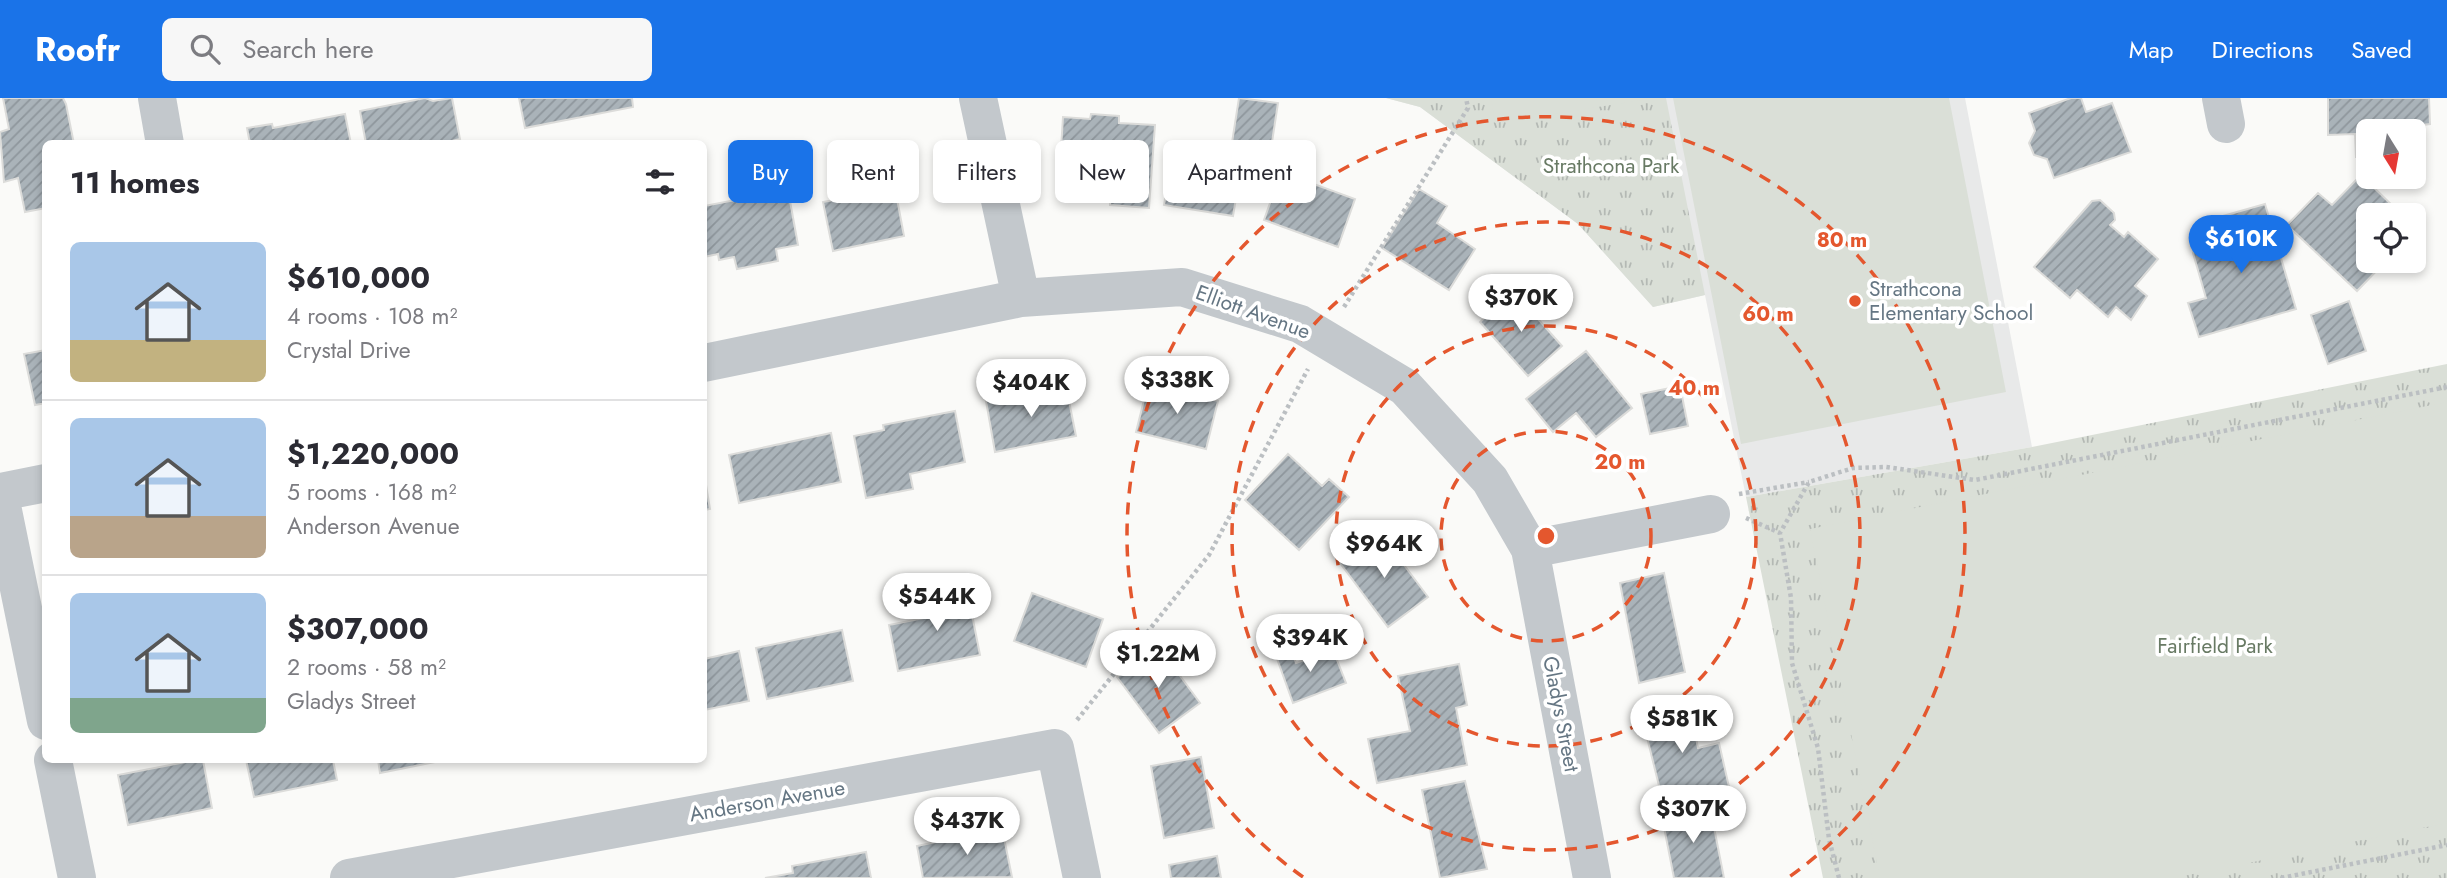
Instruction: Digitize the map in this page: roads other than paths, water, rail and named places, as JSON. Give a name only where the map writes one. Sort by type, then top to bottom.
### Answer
[{"type":"street","points":[[156,98],[164,140]]},
{"type":"street","points":[[978,98],[1021,298]]},
{"type":"street","name":"Elliott Avenue","points":[[707,362],[1021,298],[1182,287],[1300,324],[1405,387],[1490,480],[1530,550]]},
{"type":"street","points":[[42,484],[0,494],[42,701]]},
{"type":"street","points":[[1530,550],[1711,514]]},
{"type":"street","name":"Gladys Street","points":[[1530,550],[1592,878]]},
{"type":"street","name":"Anderson Avenue","points":[[349,878],[1055,748],[1082,878]]},
{"type":"street","points":[[54,763],[77,878]]},
{"type":"place","name":"Strathcona Elementary School","points":[[1855,301]]},
{"type":"park label","name":"Strathcona Park","points":[[1611,166]]},
{"type":"park label","name":"Fairfield Park","points":[[2215,646]]}]
